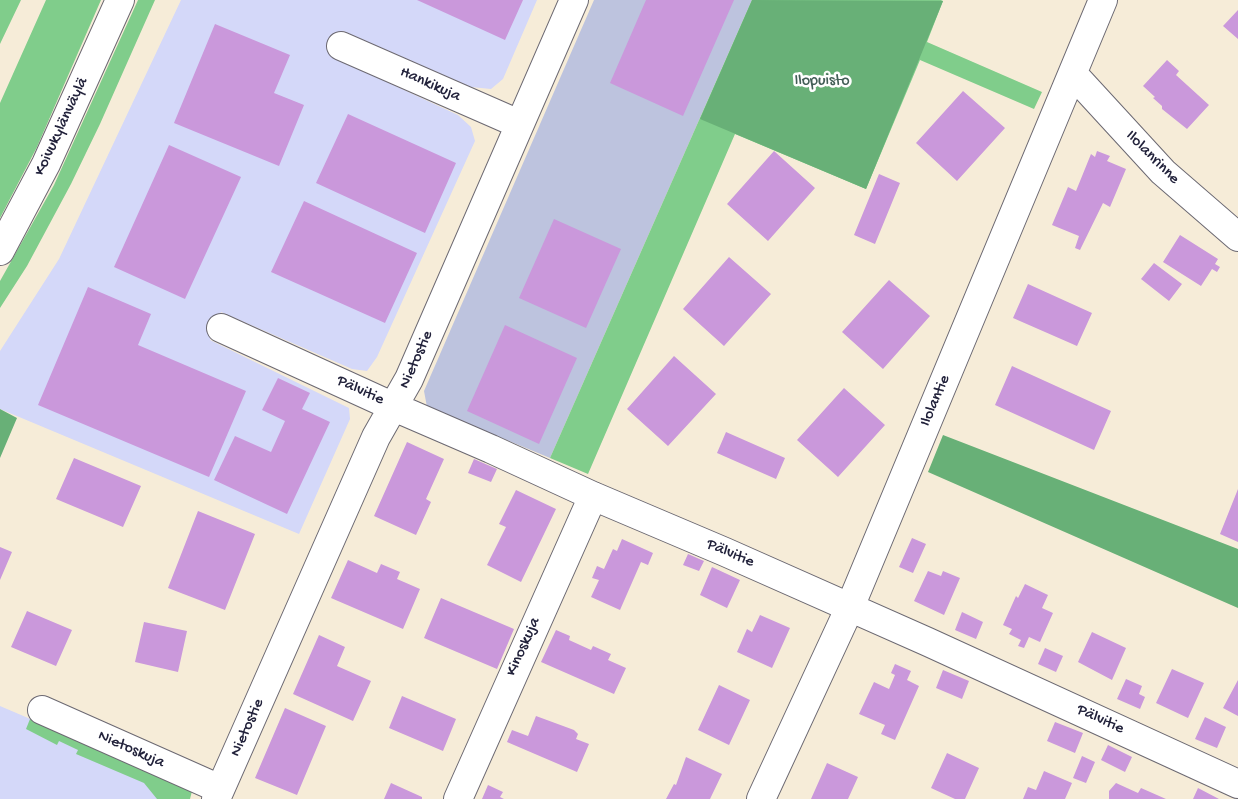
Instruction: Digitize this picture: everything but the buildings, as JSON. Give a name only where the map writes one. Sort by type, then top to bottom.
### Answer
[{"type":"street","name":"Koivukylänväylä","points":[[0,251],[46,164],[120,0]]},
{"type":"street","name":"Nietostie","points":[[218,794],[376,437],[409,379],[574,0]]},
{"type":"street","name":"Ilolantie","points":[[761,799],[850,607],[1103,0]]},
{"type":"street","name":"Hankikuja","points":[[341,46],[519,124]]},
{"type":"street","name":"Ilolanrinne","points":[[1073,74],[1163,172],[1238,237]]},
{"type":"street","name":"Pälvitie","points":[[221,328],[394,407],[491,448],[592,496],[850,607],[1238,784]]},
{"type":"street","name":"Kinoskuja","points":[[458,799],[592,496]]},
{"type":"street","name":"Nietoskuja","points":[[42,710],[218,794]]},
{"type":"shaded area","points":[[181,0],[537,0],[503,79],[491,89],[471,87],[343,31],[331,56],[458,115],[471,127],[475,141],[377,357],[367,371],[352,369],[221,312],[210,340],[349,408],[350,419],[299,534],[0,409],[0,351],[59,259]]},
{"type":"shaded area","points":[[594,0],[752,0],[550,458],[427,407],[424,391]]},
{"type":"shaded area","points":[[0,706],[180,783],[190,799],[0,799]]},
{"type":"green space","points":[[0,0],[21,0],[0,44]]},
{"type":"green space","points":[[46,0],[101,0],[37,147],[0,218],[0,103]]},
{"type":"green space","points":[[138,0],[155,0],[71,184],[27,266],[0,308],[0,281],[54,185]]},
{"type":"green space","name":"Ilopuisto","points":[[752,0],[941,0],[943,1],[927,42],[1042,92],[1034,109],[920,60],[866,189],[735,134],[588,474],[550,458]]},
{"type":"green space","name":"Ilopuisto","points":[[752,0],[943,1],[866,189],[700,119]]},
{"type":"green space","points":[[0,409],[17,418],[0,458]]},
{"type":"green space","points":[[943,435],[1238,549],[1238,608],[928,472]]},
{"type":"green space","points":[[30,719],[180,783],[192,791],[190,799],[157,799],[144,783],[76,754],[78,750],[59,741],[57,745],[26,729]]}]
